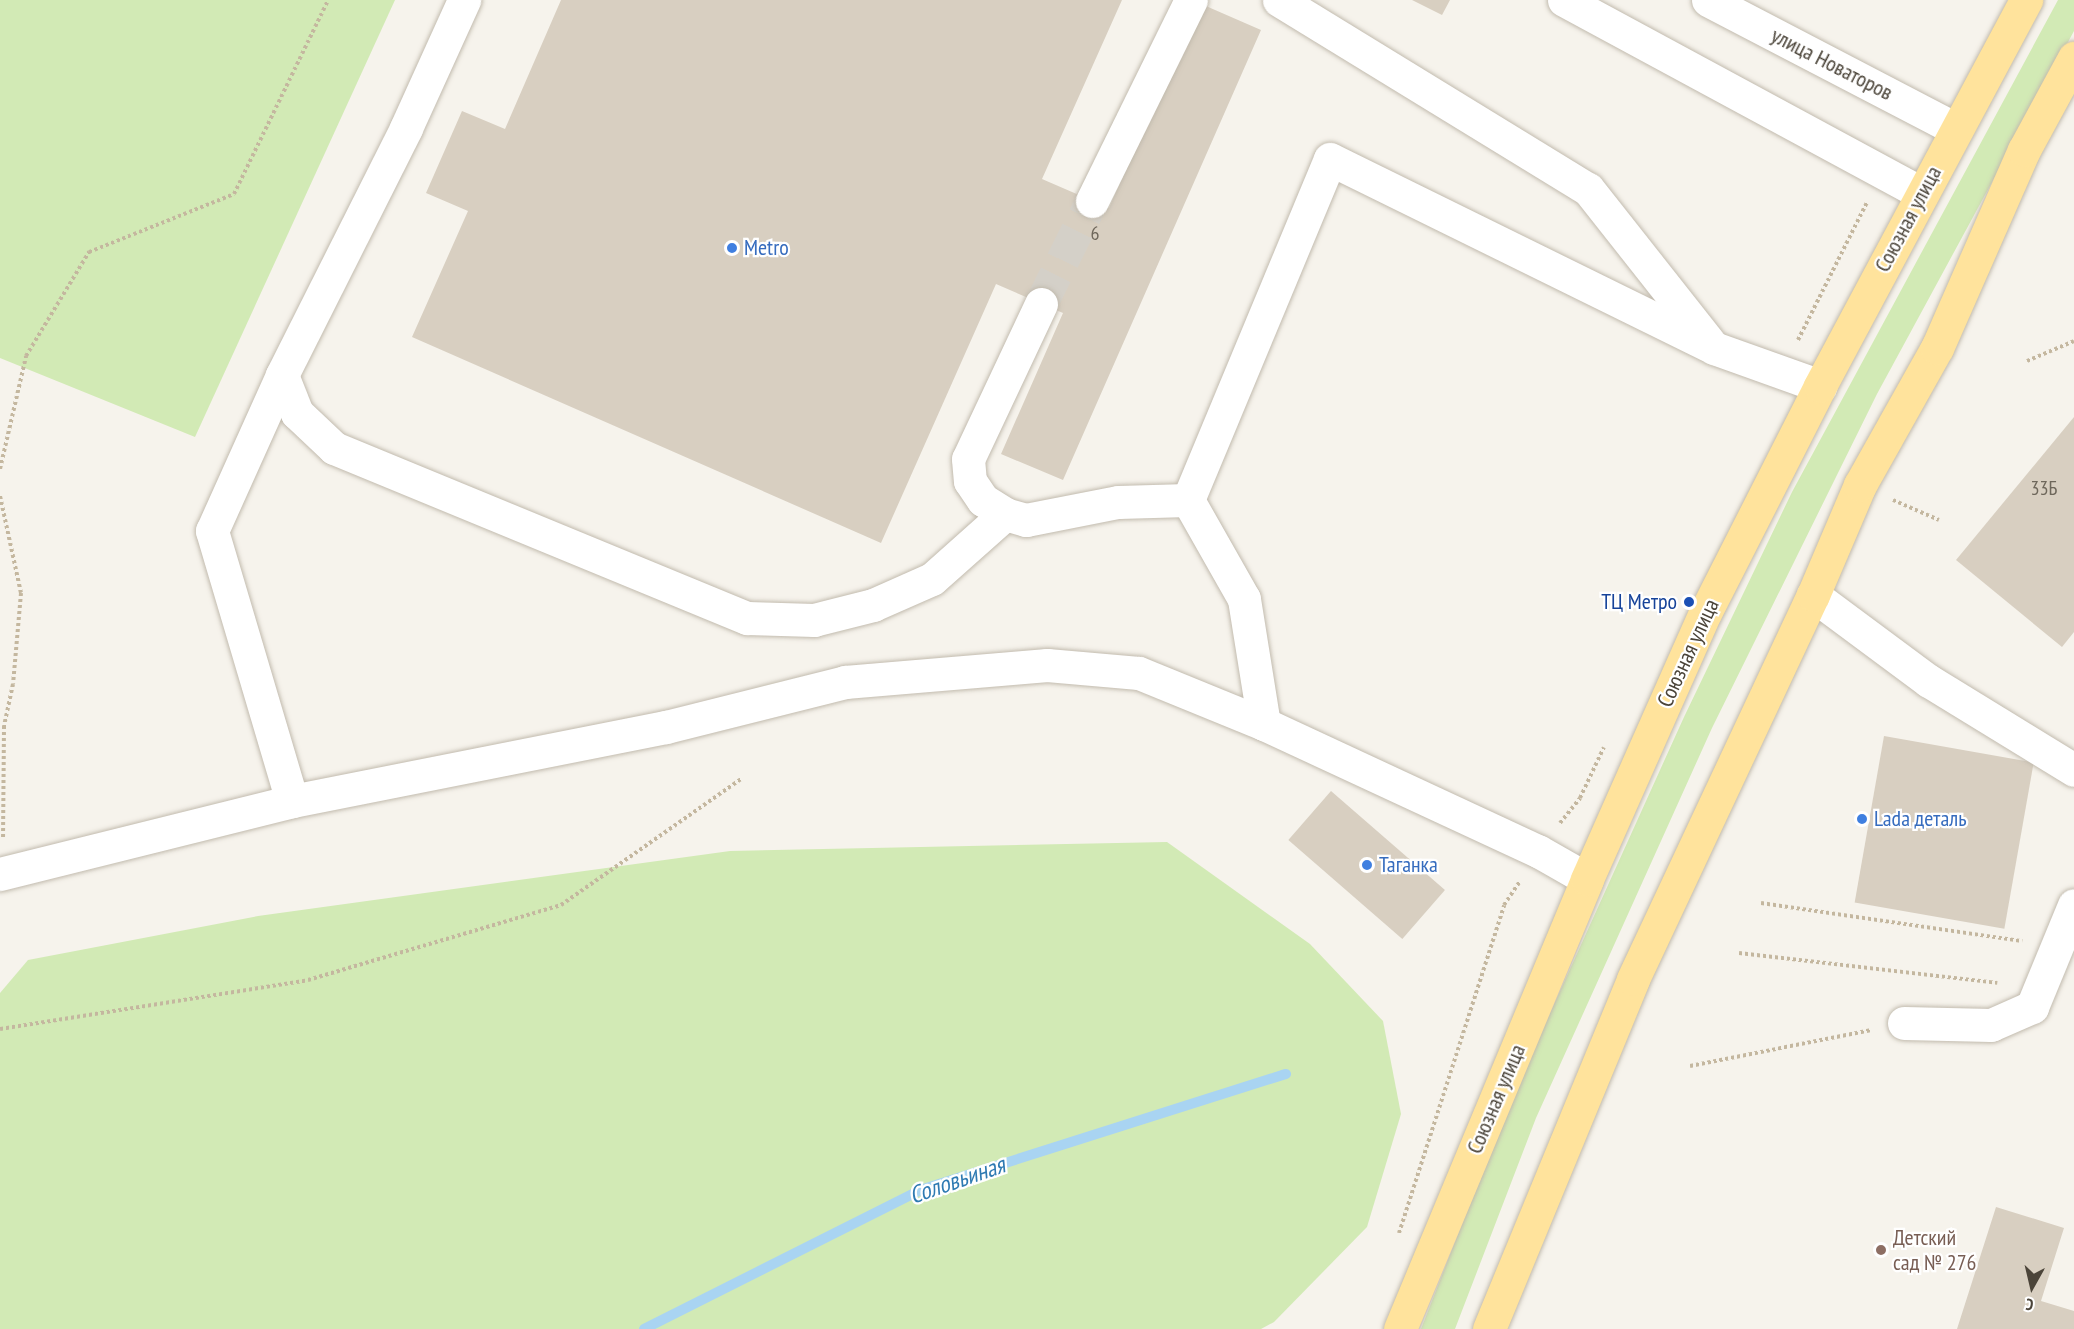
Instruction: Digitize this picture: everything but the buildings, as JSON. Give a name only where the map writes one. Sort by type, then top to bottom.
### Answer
[{"type":"main road","name":"Союзная улица","points":[[1400,1329],[1587,879],[1705,613],[1921,193],[2026,0]]},
{"type":"main road","points":[[1489,1329],[1633,979],[1813,595],[1860,485],[1937,348],[2024,150],[2074,58]]},
{"type":"street","points":[[292,801],[212,531],[282,375],[406,128],[464,0]]},
{"type":"street","points":[[1092,201],[1191,0]]},
{"type":"street","points":[[1279,0],[1588,189],[1714,348]]},
{"type":"street","points":[[1564,0],[1921,193]]},
{"type":"street","name":"улица Новаторов","points":[[1708,0],[1956,129]]},
{"type":"street","points":[[1188,500],[1330,159],[1714,348],[1820,386]]},
{"type":"street","points":[[1041,304],[968,459],[970,480],[983,500],[1005,514],[1026,520],[1118,502],[1188,500]]},
{"type":"street","points":[[282,375],[297,413],[334,448],[747,618],[814,620],[873,604],[932,579],[1005,514]]},
{"type":"street","points":[[1188,500],[1244,599],[1264,724]]},
{"type":"street","points":[[1813,595],[1929,681],[2074,770]]},
{"type":"street","points":[[1,874],[292,801],[666,727],[845,681],[1047,665],[1139,673],[1264,724],[1538,851],[1587,879]]},
{"type":"street","points":[[1904,1023],[1991,1025],[2032,1006],[2059,947],[2074,905]]},
{"type":"path","points":[[0,469],[27,356],[89,252],[234,194],[328,0]]},
{"type":"path","points":[[2027,361],[2074,341]]},
{"type":"path","points":[[0,496],[21,593],[13,684],[4,726],[1,874]]},
{"type":"path","points":[[0,1029],[308,981],[561,904],[741,779]]},
{"type":"path","points":[[1761,903],[2059,947]]},
{"type":"path","points":[[1739,953],[2041,988]]},
{"type":"path","points":[[1690,1066],[1904,1023]]},
{"type":"green space","points":[[0,0],[395,0],[195,437],[0,358]]},
{"type":"green space","points":[[2058,0],[2074,0],[2074,31],[1877,394],[1712,728],[1536,1118],[1455,1329],[1421,1329],[1509,1104],[1684,717],[1792,492]]},
{"type":"green space","points":[[1167,842],[1310,944],[1383,1021],[1401,1114],[1367,1227],[1274,1322],[1261,1329],[0,1329],[0,993],[28,960],[258,916],[730,851]]},
{"type":"waterway","name":"Соловьиная","points":[[644,1329],[920,1190],[1286,1074]]},
{"type":"tunnel","points":[[1041,304],[1092,201]]},
{"type":"place","name":"Metro","points":[[732,248]]},
{"type":"place","name":"ТЦ Метро","points":[[1689,602]]},
{"type":"place","name":"Lada деталь","points":[[1862,819]]},
{"type":"place","name":"Таганка","points":[[1367,865]]},
{"type":"place","name":"Детский сад № 276","points":[[1881,1250]]}]
